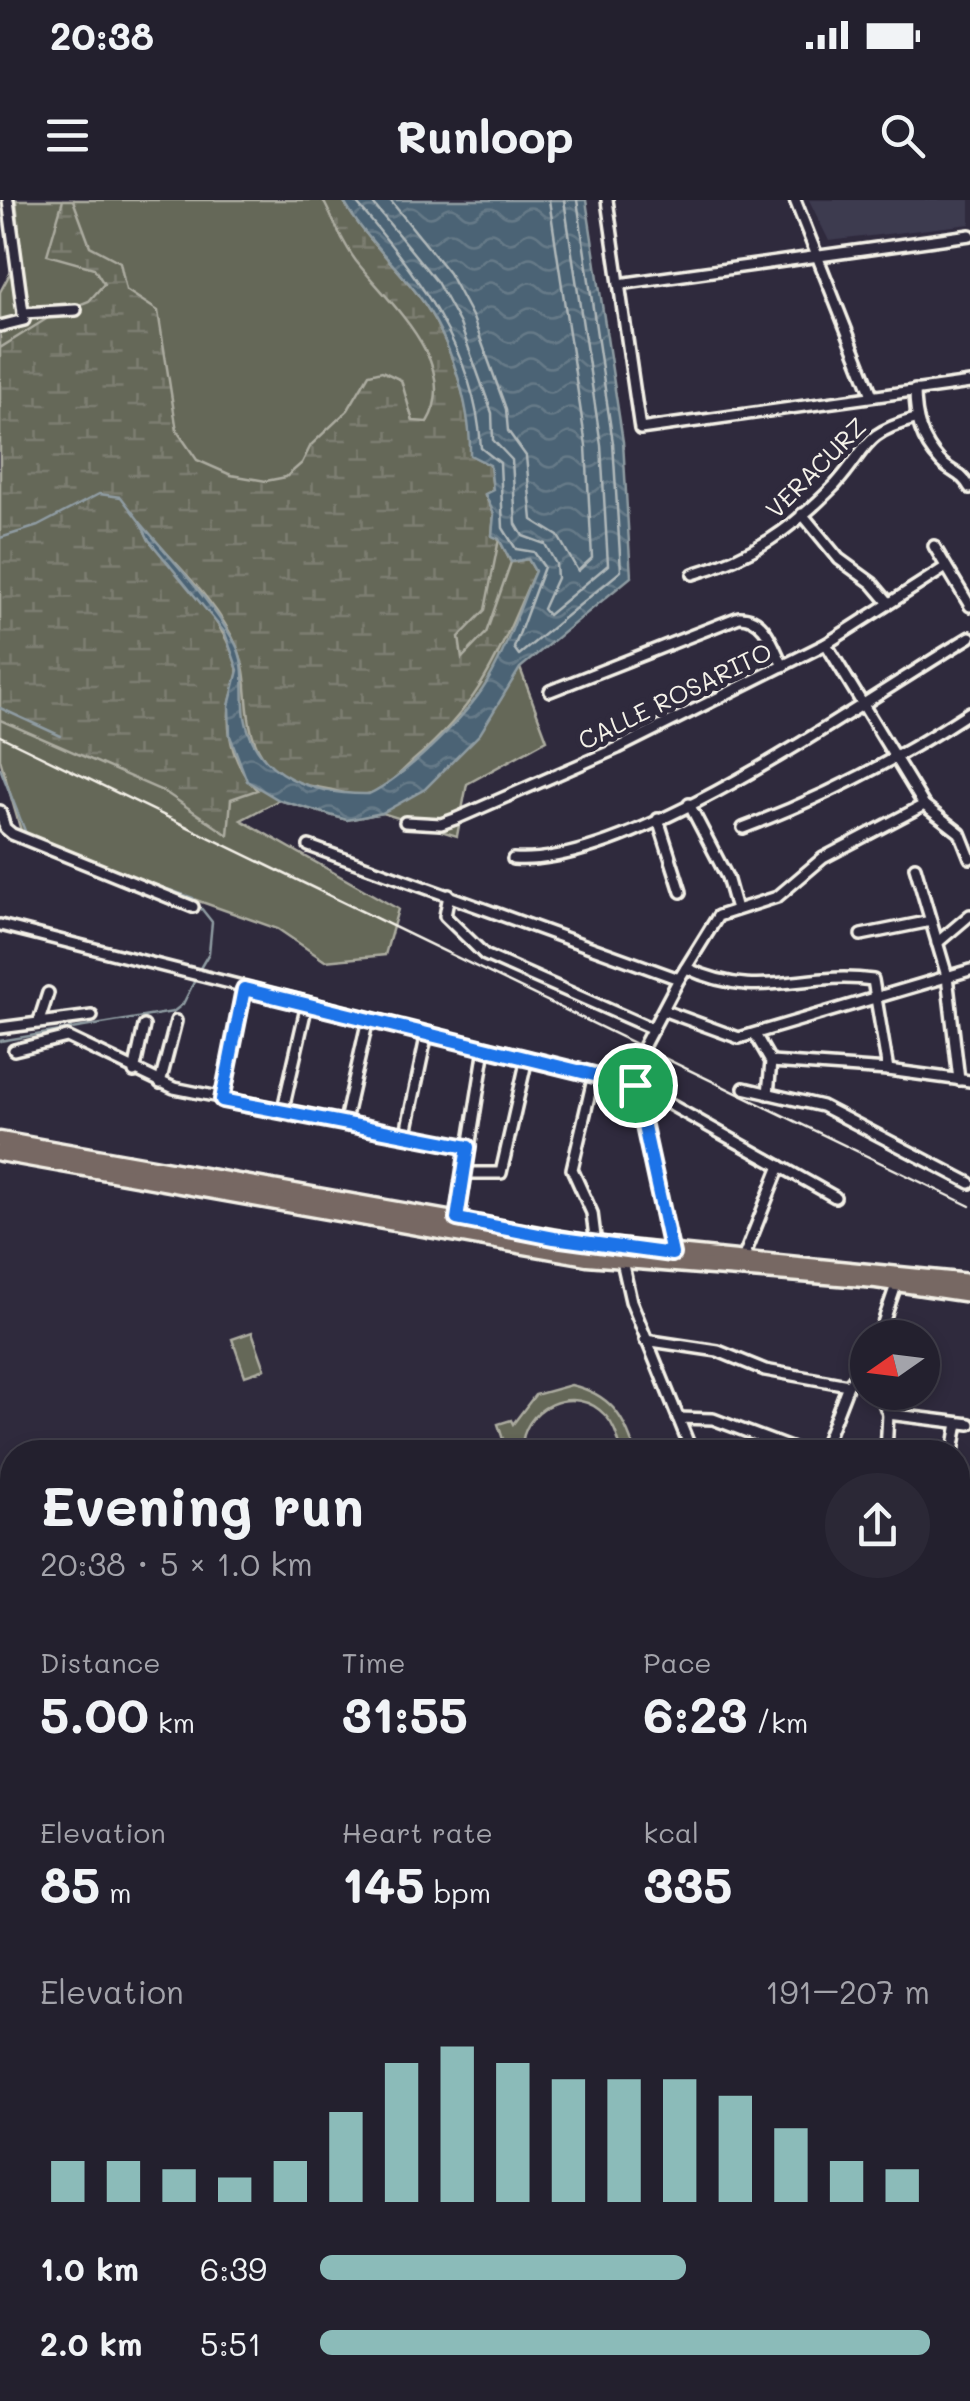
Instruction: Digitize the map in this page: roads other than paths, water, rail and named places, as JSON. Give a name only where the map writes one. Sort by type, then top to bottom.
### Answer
[{"type":"main road","points":[[0,1140],[20,1151]]},
{"type":"main road","points":[[0,1152],[20,1151],[456,1226],[622,1261],[896,1282],[970,1294]]},
{"type":"main road","points":[[456,1226],[672,1254],[970,1282]]},
{"type":"street","points":[[8,200],[23,316]]},
{"type":"street","points":[[608,200],[639,427],[970,384]]},
{"type":"street","points":[[795,200],[872,395]]},
{"type":"street","points":[[619,284],[970,234]]},
{"type":"street","points":[[0,326],[23,316],[76,310]]},
{"type":"street","points":[[915,390],[915,419],[940,461],[966,473],[970,488]]},
{"type":"street","name":"VERACURZ","points":[[694,574],[758,550],[835,484],[872,436],[915,419]]},
{"type":"street","points":[[802,514],[839,559],[872,583],[888,603]]},
{"type":"street","points":[[934,546],[970,606]]},
{"type":"street","name":"CALLE ROSARITO","points":[[405,822],[441,824],[484,807],[826,644],[946,567]]},
{"type":"street","points":[[550,691],[739,617],[756,620],[762,626],[783,666]]},
{"type":"street","points":[[513,859],[534,860],[603,844],[690,804],[970,637]]},
{"type":"street","points":[[826,644],[924,805],[960,833],[970,858]]},
{"type":"street","points":[[743,828],[818,800],[896,761],[970,712]]},
{"type":"street","points":[[690,804],[726,877],[736,909]]},
{"type":"street","points":[[672,1254],[635,1085],[638,1062],[679,979],[708,937],[713,920],[776,897],[823,858],[924,805]]},
{"type":"street","points":[[0,811],[5,828],[12,834],[193,907]]},
{"type":"street","points":[[658,819],[680,892]]},
{"type":"street","points":[[960,833],[970,824]]},
{"type":"street","points":[[309,846],[679,979]]},
{"type":"street","points":[[771,1062],[965,1080],[947,976],[915,867]]},
{"type":"street","points":[[449,895],[444,916],[485,955],[653,1029]]},
{"type":"street","points":[[937,943],[970,915]]},
{"type":"street","points":[[861,936],[930,921]]},
{"type":"street","points":[[0,925],[635,1085],[835,1197]]},
{"type":"street","points":[[686,968],[714,981],[745,987],[867,978],[876,982],[888,1070]]},
{"type":"street","points":[[665,1011],[715,1032],[739,1038],[756,1036],[878,995],[970,970]]},
{"type":"street","points":[[222,1100],[244,989]]},
{"type":"street","points":[[39,1021],[48,994]]},
{"type":"street","points":[[283,1110],[307,1004]]},
{"type":"street","points":[[0,1028],[92,1016]]},
{"type":"street","points":[[345,1121],[368,1019]]},
{"type":"street","points":[[160,1083],[176,1021]]},
{"type":"street","points":[[134,1072],[144,1026]]},
{"type":"street","points":[[406,1134],[426,1034]]},
{"type":"street","points":[[756,1036],[771,1062],[768,1094]]},
{"type":"street","points":[[14,1050],[46,1039],[73,1039],[160,1083],[222,1100],[468,1147]]},
{"type":"street","points":[[456,1226],[485,1048]]},
{"type":"street","points":[[464,1172],[502,1173],[527,1058]]},
{"type":"street","points":[[594,1075],[572,1169],[592,1213],[596,1245]]},
{"type":"street","points":[[744,1088],[822,1106],[970,1183]]},
{"type":"street","points":[[744,1259],[780,1166]]},
{"type":"street","points":[[622,1261],[627,1291],[687,1440]]},
{"type":"street","points":[[884,1320],[896,1282]]},
{"type":"street","points":[[645,1340],[718,1351],[765,1370],[848,1385]]},
{"type":"street","points":[[827,1440],[850,1383]]},
{"type":"street","points":[[887,1410],[887,1440]]},
{"type":"street","points":[[888,1414],[970,1424]]},
{"type":"street","points":[[678,1418],[713,1419],[769,1440]]},
{"type":"street","points":[[955,1440],[958,1423]]},
{"type":"water","points":[[343,200],[586,200],[623,442],[631,577],[520,668],[480,734],[425,789],[382,813],[347,820],[279,800],[247,781],[230,736],[229,706],[238,670],[225,633],[149,540],[140,522],[203,596],[235,643],[243,670],[245,717],[251,738],[275,768],[291,778],[329,791],[369,794],[430,748],[482,690],[505,647],[535,571],[528,559],[511,562],[499,539],[492,536],[494,514],[485,494],[493,490],[490,465],[470,455],[462,394],[440,331],[419,296]]},
{"type":"waterway","points":[[0,538],[38,526],[99,494],[121,497],[140,522]]},
{"type":"waterway","points":[[0,708],[61,736]]},
{"type":"waterway","points":[[0,768],[27,836]]},
{"type":"waterway","points":[[117,872],[193,898],[212,922],[209,953],[199,970]]},
{"type":"waterway","points":[[0,1041],[173,1012],[183,1004],[196,978]]},
{"type":"railway","points":[[0,736],[970,1206]]}]
